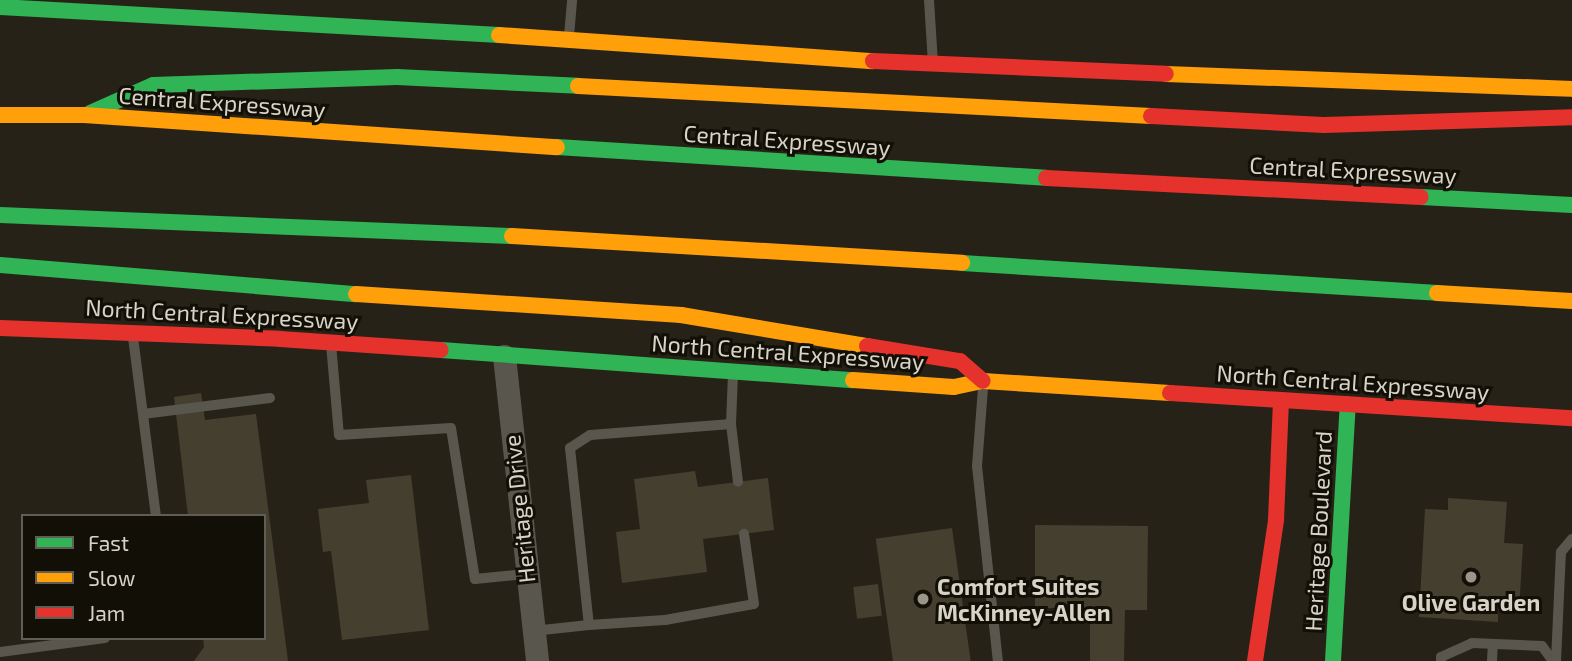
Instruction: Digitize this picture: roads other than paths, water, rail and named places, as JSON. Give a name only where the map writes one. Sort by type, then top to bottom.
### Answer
[{"type":"main road","points":[[0,7],[202,12],[933,65],[1572,89]]},
{"type":"main road","points":[[84,115],[153,85],[397,78],[1324,125],[1572,117]]},
{"type":"main road","name":"Central Expressway","points":[[0,115],[84,115],[930,172],[1572,205]]},
{"type":"main road","points":[[0,215],[524,236],[1572,302]]},
{"type":"main road","points":[[0,265],[337,293],[681,314],[960,361],[984,381]]},
{"type":"main road","name":"North Central Expressway","points":[[0,328],[132,331],[331,342],[954,387],[984,381],[1572,418]]},
{"type":"main road","name":"Heritage Boulevard","points":[[1255,661],[1276,520],[1281,400]]},
{"type":"main road","name":"Heritage Boulevard","points":[[1333,661],[1348,404]]},
{"type":"street","name":"Heritage Drive","points":[[504,356],[537,661]]},
{"type":"lane","points":[[568,39],[572,0]]},
{"type":"lane","points":[[929,0],[933,65]]},
{"type":"lane","points":[[132,331],[156,514]]},
{"type":"lane","points":[[331,342],[338,435],[451,428],[475,579],[526,574]]},
{"type":"lane","points":[[733,371],[731,424],[738,482]]},
{"type":"lane","points":[[984,381],[977,466],[998,661]]},
{"type":"lane","points":[[143,414],[270,398]]},
{"type":"lane","points":[[589,625],[570,449],[590,435],[731,424]]},
{"type":"lane","points":[[533,631],[665,620],[754,604],[744,534]]},
{"type":"lane","points":[[1555,661],[1561,552],[1572,539]]},
{"type":"lane","points":[[0,652],[90,640]]},
{"type":"lane","points":[[1440,661],[1441,657],[1472,643],[1542,646],[1555,661]]},
{"type":"lane","points":[[1492,661],[1493,644]]},
{"type":"place","name":"Olive Garden","points":[[1471,577]]},
{"type":"place","name":"Comfort Suites McKinney-Allen","points":[[923,599]]}]
